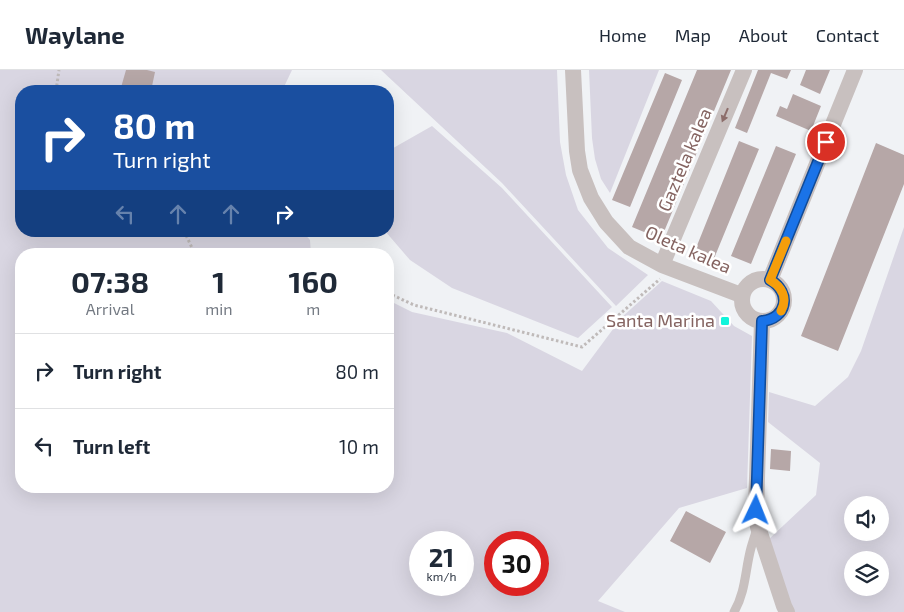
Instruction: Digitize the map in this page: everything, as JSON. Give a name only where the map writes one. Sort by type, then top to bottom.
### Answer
[{"type":"street","name":"Oleta kalea","points":[[573,70],[577,151],[580,170],[591,198],[606,222],[630,247],[667,267],[741,295]]},
{"type":"street","name":"Gaztela kalea","points":[[667,267],[744,70]]},
{"type":"street","points":[[770,280],[855,70]]},
{"type":"street","points":[[756,279],[770,280],[781,288],[784,294],[783,307],[775,318],[768,321],[754,320],[743,310],[741,295],[744,288],[756,279]]},
{"type":"street","points":[[762,321],[756,510],[758,527],[787,612]]},
{"type":"lane","points":[[734,612],[740,600],[751,548],[758,527]]},
{"type":"path","points":[[57,85],[59,70]]},
{"type":"path","points":[[394,296],[414,305],[582,347],[667,267]]},
{"type":"shaded area","points":[[0,70],[292,70],[285,85],[15,85],[15,237],[307,237],[310,240],[311,248],[15,248],[15,493],[394,493],[394,303],[412,312],[507,333],[582,371],[622,317],[662,281],[711,301],[734,326],[752,336],[747,488],[679,508],[598,601],[625,612],[0,612]]},
{"type":"shaded area","points":[[381,70],[557,70],[560,142],[566,175],[578,210],[608,248],[648,275],[616,306],[502,183]]},
{"type":"shaded area","points":[[589,70],[659,70],[610,193],[601,179],[595,159],[592,138]]},
{"type":"shaded area","points":[[432,126],[502,188],[612,307],[578,338],[452,288],[410,260],[390,237],[394,237],[394,148]]},
{"type":"shaded area","points":[[904,227],[904,612],[781,612],[769,539],[816,495],[820,463],[768,422],[769,392],[815,406],[848,377],[861,351]]},
{"type":"building","points":[[126,70],[155,72],[152,85],[122,85]]},
{"type":"building","points":[[697,70],[731,70],[661,239],[632,227]]},
{"type":"building","points":[[758,70],[791,70],[787,79],[771,73],[747,133],[735,128]]},
{"type":"building","points":[[806,70],[830,70],[820,94],[800,85]]},
{"type":"building","points":[[665,73],[682,80],[630,207],[612,200]]},
{"type":"building","points":[[793,94],[821,106],[811,131],[776,116],[780,106],[787,109]]},
{"type":"building","points":[[739,141],[759,149],[713,261],[694,253]]},
{"type":"building","points":[[876,143],[904,155],[904,184],[838,351],[801,336]]},
{"type":"building","points":[[776,146],[796,154],[751,264],[731,256]]},
{"type":"building","points":[[771,449],[791,451],[790,471],[770,469]]},
{"type":"building","points":[[686,511],[726,532],[710,563],[670,541]]},
{"type":"slow traffic","points":[[781,311],[784,294],[781,288],[770,280],[786,241]]},
{"type":"place","name":"Santa Marina","points":[[725,321]]},
{"type":"route","points":[[756,510],[762,321],[775,318],[783,307],[784,294],[781,288],[770,280],[826,142]]}]
